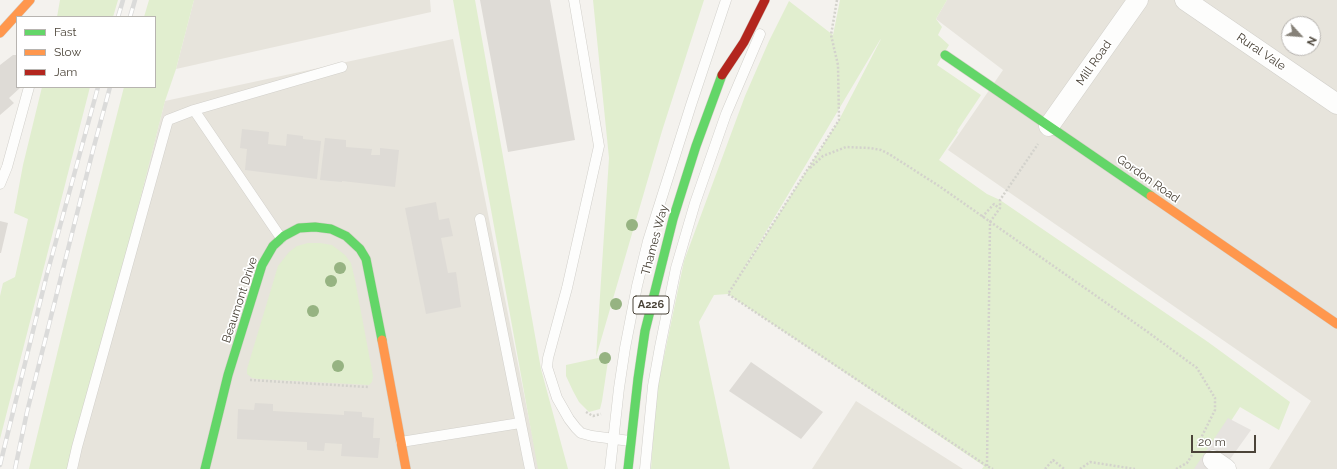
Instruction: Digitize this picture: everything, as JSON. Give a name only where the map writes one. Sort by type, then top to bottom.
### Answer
[{"type":"street","points":[[21,16],[26,12],[30,0]]},
{"type":"street","name":"Thames Way","points":[[628,469],[630,441],[645,331],[659,270],[673,219],[696,146],[724,71],[744,42],[765,0]]},
{"type":"street","name":"Mill Road","points":[[1050,126],[1138,0]]},
{"type":"street","name":"Rural Vale","points":[[1185,0],[1337,104]]},
{"type":"street","points":[[0,33],[16,20]]},
{"type":"street","name":"Thames Way","points":[[724,71],[726,53]]},
{"type":"street","name":"Gordon Road","points":[[945,55],[1337,324]]},
{"type":"street","name":"Beaumont Drive","points":[[206,469],[228,375],[257,280],[267,255],[281,238],[299,228],[315,227],[326,228],[346,236],[360,248],[364,256],[370,277],[406,469]]},
{"type":"lane","points":[[574,0],[599,146],[569,281],[548,358],[548,367],[557,398],[576,428],[582,433],[592,436],[613,440],[630,441]]},
{"type":"lane","points":[[610,469],[619,388],[629,325],[648,241],[690,105],[726,0]]},
{"type":"lane","points":[[770,13],[776,0]]},
{"type":"lane","points":[[645,469],[656,371],[678,260],[695,203],[726,114],[743,70],[764,26]]},
{"type":"lane","points":[[72,469],[168,120],[194,110],[342,67]]},
{"type":"lane","points":[[0,184],[7,167],[29,88]]},
{"type":"lane","points":[[194,110],[281,238]]},
{"type":"lane","points":[[480,219],[530,469]]},
{"type":"lane","points":[[401,442],[520,423]]},
{"type":"path","points":[[837,0],[831,35],[838,65],[839,120],[728,294],[987,466],[994,469]]},
{"type":"path","points":[[987,466],[990,222],[1000,208],[1000,200],[1050,126]]},
{"type":"path","points":[[807,171],[823,156],[846,147],[881,150],[896,157],[1145,330],[1197,368],[1215,398],[1215,410],[1187,463],[1176,469]]},
{"type":"path","points":[[982,217],[994,204],[1000,208]]},
{"type":"path","points":[[246,378],[265,381],[372,388]]},
{"type":"path","points":[[583,409],[593,416],[605,412]]},
{"type":"path","points":[[1045,469],[1054,460],[1064,469]]},
{"type":"path","points":[[1080,469],[1090,462],[1135,469]]},
{"type":"shaded area","points":[[194,0],[430,0],[431,12],[176,69]]},
{"type":"shaded area","points":[[947,0],[1337,0],[1337,469],[1269,469],[1311,401],[948,150],[1003,70],[936,19]]},
{"type":"shaded area","points":[[453,39],[539,469],[73,469],[80,435],[165,101]]},
{"type":"shaded area","points":[[856,401],[963,469],[812,469]]},
{"type":"shaded area","points":[[1228,418],[1251,430],[1223,469],[1194,469]]},
{"type":"green space","points":[[60,0],[118,0],[113,16],[57,16]]},
{"type":"green space","points":[[149,0],[194,0],[176,69],[165,101],[72,469],[29,469],[124,88],[156,88],[156,16],[144,16]]},
{"type":"green space","points":[[453,0],[475,0],[541,369],[568,469],[538,469]]},
{"type":"green space","points":[[593,0],[704,0],[662,131],[596,357],[609,158]]},
{"type":"green space","points":[[840,0],[947,0],[936,19],[942,27],[938,35],[949,45],[937,65],[981,95],[939,160],[987,194],[1000,200],[1208,342],[1290,402],[1279,430],[1240,407],[1200,469],[982,469],[984,466],[728,294],[714,295],[699,322],[730,469],[651,469],[656,395],[684,261],[745,96],[769,41],[789,1],[833,35]],"holes":[[[881,39],[839,120],[739,277]]]},
{"type":"green space","points":[[42,88],[90,88],[0,439],[0,296],[3,283],[15,277],[28,219],[14,213],[23,165]]},
{"type":"green space","points":[[308,243],[332,245],[345,255],[351,263],[373,376],[372,382],[369,385],[258,379],[252,378],[247,374],[247,369],[278,266],[289,252],[297,246]]},
{"type":"green space","points":[[598,358],[608,361],[602,401],[600,409],[589,412],[579,402],[573,391],[566,376],[566,365]]},
{"type":"building","points":[[480,0],[550,0],[575,140],[508,152]]},
{"type":"building","points":[[13,55],[16,55],[16,88],[20,88],[9,98],[14,103],[0,115],[0,65]]},
{"type":"building","points":[[242,129],[269,132],[268,144],[286,146],[287,134],[303,136],[303,139],[321,141],[317,179],[245,170],[247,149],[240,148]]},
{"type":"building","points":[[325,138],[346,140],[346,147],[372,149],[371,155],[380,155],[380,148],[399,150],[395,187],[320,180]]},
{"type":"building","points":[[436,202],[439,220],[449,218],[453,236],[441,238],[448,273],[456,272],[461,307],[426,314],[405,208]]},
{"type":"building","points":[[0,221],[8,223],[1,253],[0,253]]},
{"type":"building","points":[[751,362],[823,412],[801,439],[729,391]]},
{"type":"building","points":[[255,403],[273,404],[273,411],[344,415],[344,411],[362,412],[362,417],[374,418],[373,438],[380,438],[378,458],[341,456],[342,444],[325,443],[324,451],[307,450],[307,442],[237,439],[238,409],[254,410]]},
{"type":"railway","points":[[118,16],[123,0]]},
{"type":"railway","points":[[130,16],[135,0]]},
{"type":"railway","points":[[0,465],[47,274],[98,88]]},
{"type":"railway","points":[[15,469],[27,412],[110,88]]},
{"type":"traffic: fast","points":[[945,55],[1151,196]]},
{"type":"traffic: fast","points":[[628,469],[645,331],[673,219],[696,146],[722,75]]},
{"type":"traffic: fast","points":[[205,469],[228,375],[262,265],[273,246],[284,236],[299,228],[315,227],[331,229],[346,236],[360,249],[366,259],[382,340]]},
{"type":"traffic: slow","points":[[0,33],[30,0]]},
{"type":"traffic: slow","points":[[1151,196],[1337,324]]},
{"type":"traffic: slow","points":[[382,340],[406,469]]},
{"type":"traffic: jam","points":[[722,75],[744,42],[765,0]]}]
